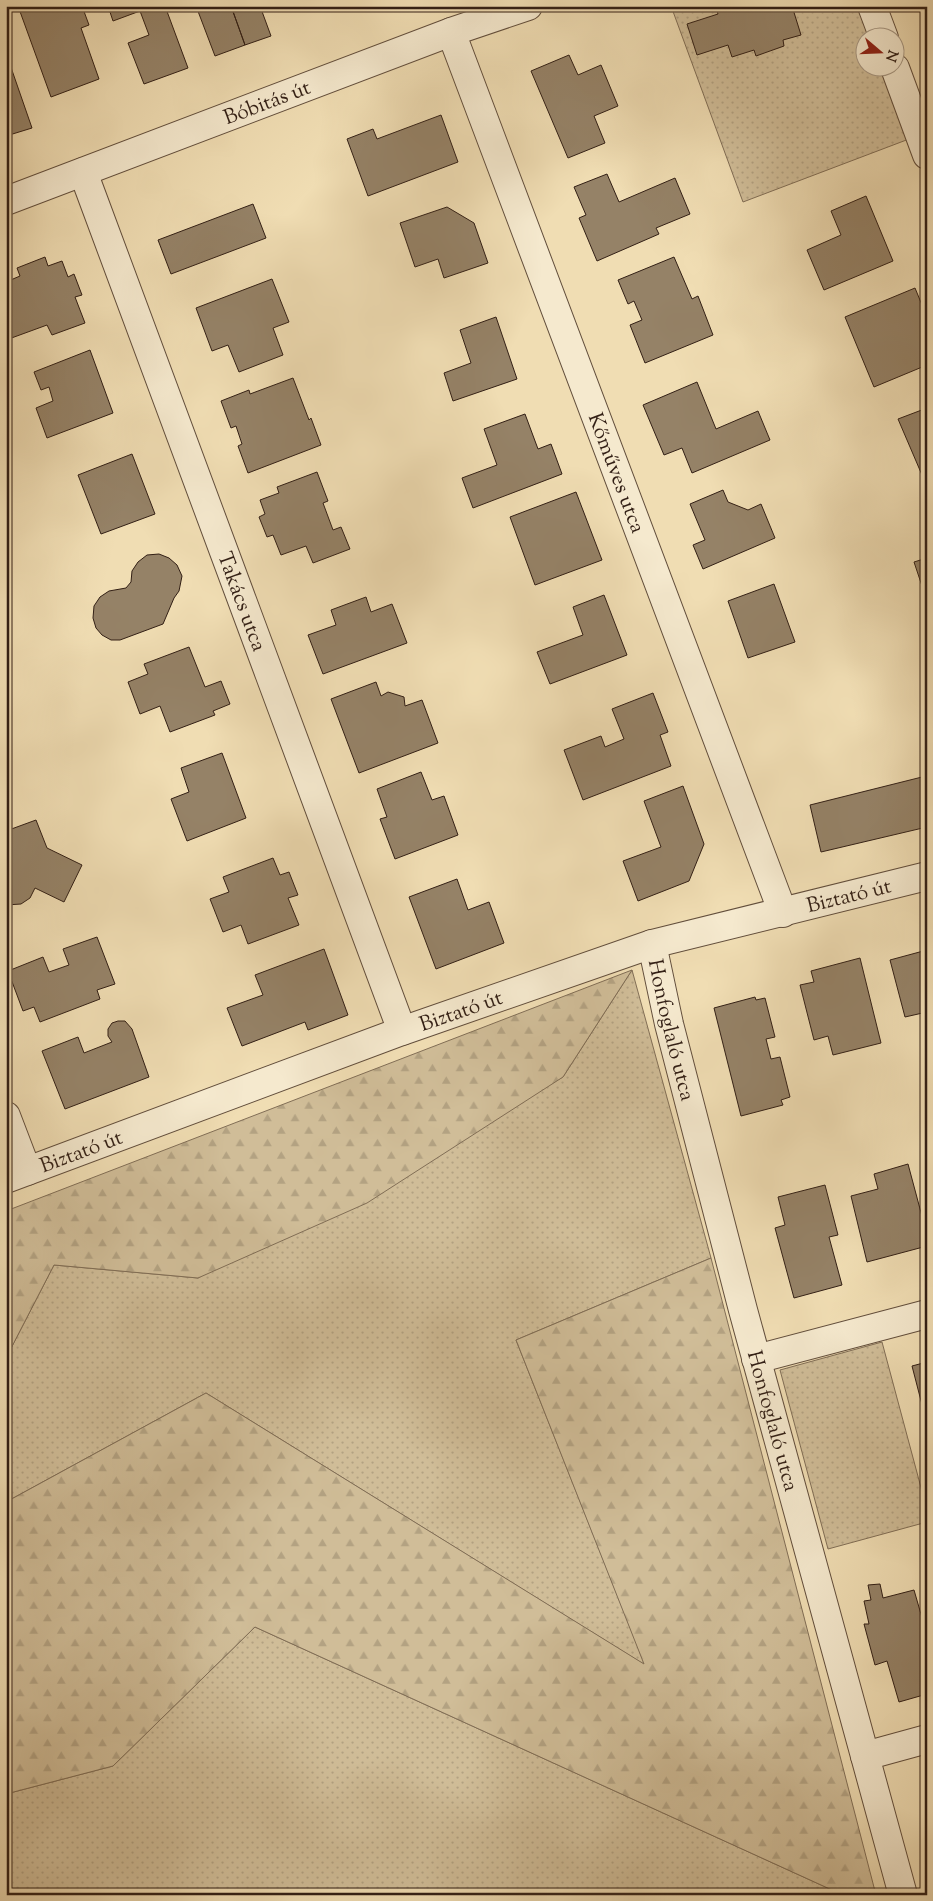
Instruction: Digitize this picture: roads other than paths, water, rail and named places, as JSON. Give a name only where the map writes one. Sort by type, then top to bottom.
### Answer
[{"type":"street","name":"Bóbitás út","points":[[6,201],[452,32],[528,6]]},
{"type":"street","points":[[872,6],[880,28]]},
{"type":"street","name":"Kőműves utca","points":[[452,32],[783,913]]},
{"type":"street","points":[[899,78],[927,155]]},
{"type":"street","name":"Takács utca","points":[[83,172],[402,1031]]},
{"type":"street","name":"Biztató út","points":[[16,1175],[402,1031],[652,944],[927,876]]},
{"type":"street","name":"Honfoglaló utca","points":[[652,944],[669,1024],[756,1359],[903,1895]]},
{"type":"street","points":[[6,1116],[16,1175]]},
{"type":"street","points":[[756,1359],[927,1314]]},
{"type":"street","points":[[865,1756],[927,1739]]}]
